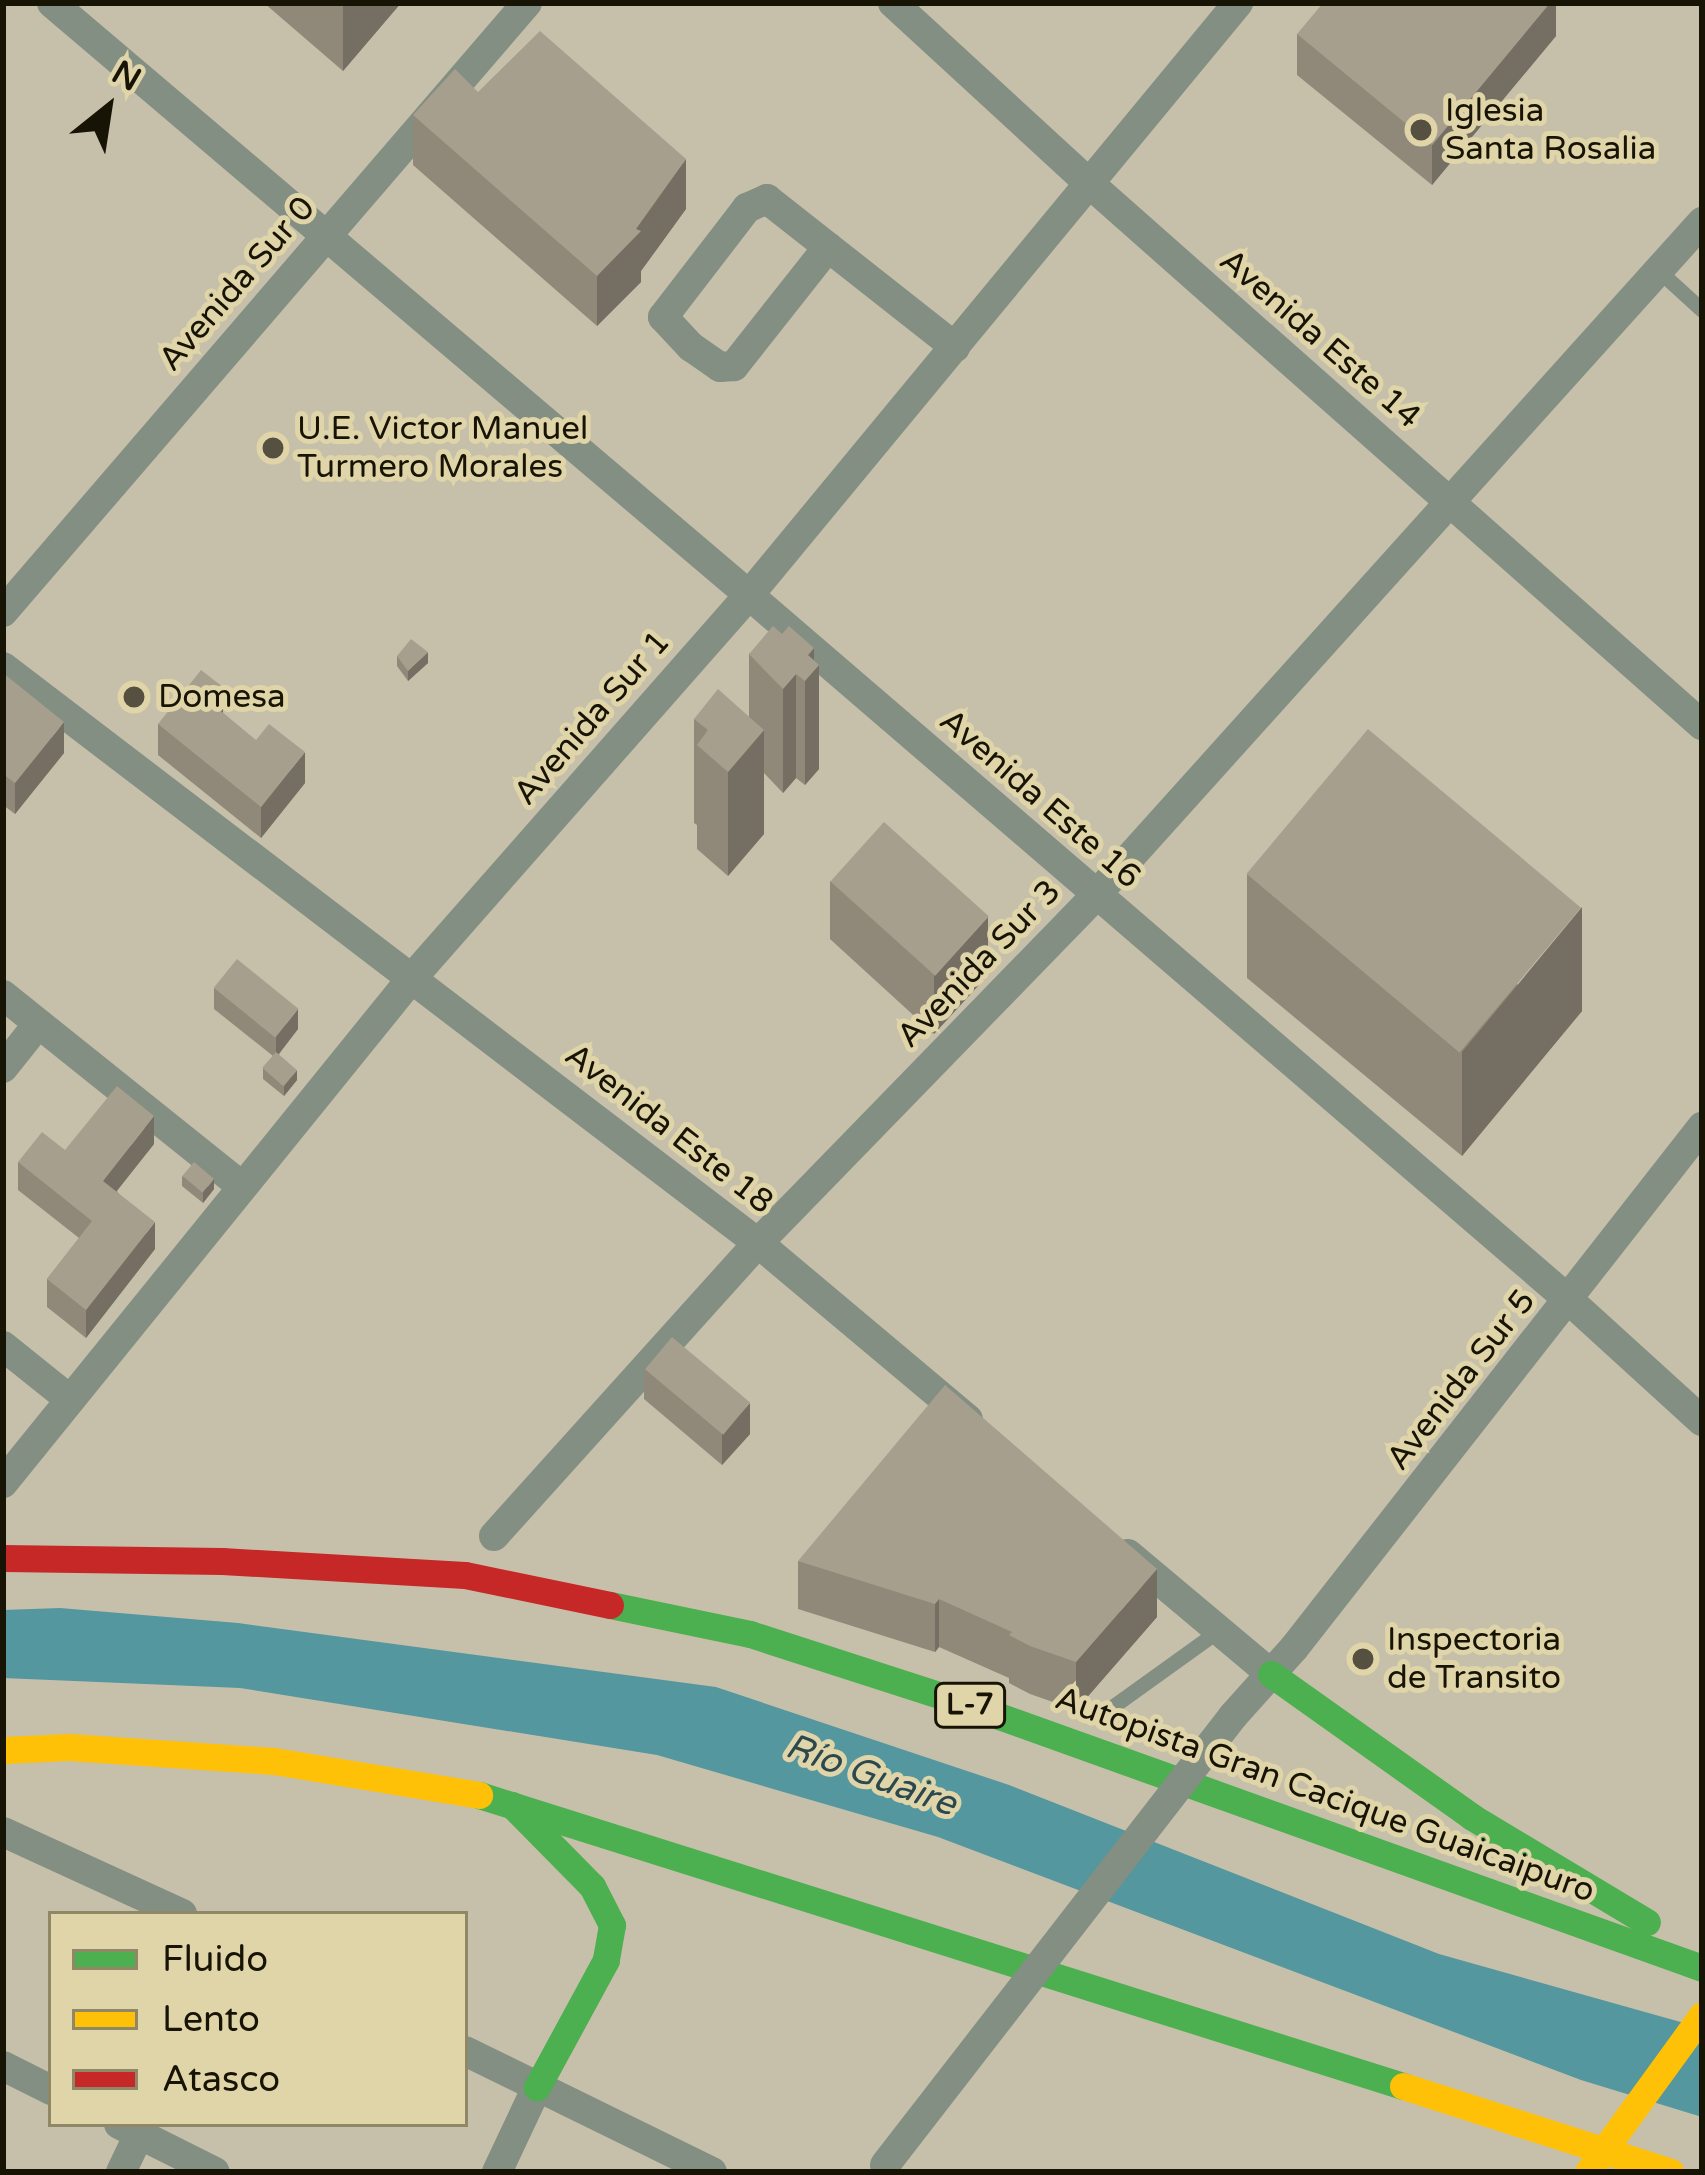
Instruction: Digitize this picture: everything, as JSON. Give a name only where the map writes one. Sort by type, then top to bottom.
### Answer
[{"type":"main road","name":"Autopista Gran Cacique Guaicaipuro","points":[[3,1558],[222,1561],[465,1575],[750,1634],[954,1700],[1699,1959]]},
{"type":"main road","points":[[1270,1674],[1472,1817],[1699,1959]]},
{"type":"main road","points":[[3,1750],[68,1747],[274,1761],[506,1799],[1671,2172]]},
{"type":"main road","points":[[506,1799],[592,1886],[612,1925],[606,1960],[537,2086]]},
{"type":"main road","points":[[1588,2172],[1702,2015]]},
{"type":"street","name":"Avenida Este 16","points":[[52,3],[1570,1300],[1702,1421]]},
{"type":"street","name":"Avenida Sur 0","points":[[3,613],[527,3]]},
{"type":"street","name":"Avenida Este 14","points":[[893,3],[1090,184],[1702,725]]},
{"type":"street","name":"Avenida Sur 1","points":[[3,1483],[412,978],[749,595],[1238,3]]},
{"type":"street","points":[[829,247],[734,366],[721,367],[691,347],[663,317],[668,304],[758,200],[767,199],[829,247],[955,347]]},
{"type":"street","name":"Avenida Sur 3","points":[[494,1536],[758,1243],[1096,895],[1702,222]]},
{"type":"street","name":"Avenida Este 18","points":[[3,667],[758,1243],[988,1437]]},
{"type":"street","points":[[3,995],[240,1185]]},
{"type":"street","points":[[3,1068],[38,1024]]},
{"type":"street","name":"Avenida Sur 5","points":[[882,2168],[1233,1716],[1570,1300],[1702,1127]]},
{"type":"street","points":[[3,1346],[68,1398]]},
{"type":"street","points":[[1112,1541],[1270,1674]]},
{"type":"street","points":[[3,1832],[175,1911]]},
{"type":"street","points":[[468,2052],[712,2172]]},
{"type":"street","points":[[3,2066],[48,2088]]},
{"type":"street","points":[[497,2172],[537,2086]]},
{"type":"street","points":[[121,2172],[134,2127],[215,2172]]},
{"type":"lane","points":[[1658,270],[1702,310]]},
{"type":"lane","points":[[1112,1707],[1219,1630]]},
{"type":"water","name":"Río Guaire","points":[[60,1608],[238,1623],[716,1687],[1009,1785],[1439,1954],[1702,2028],[1702,2117],[1581,2080],[938,1837],[657,1755],[240,1688],[3,1678],[3,1610]]},
{"type":"building","name":"Iglesia Santa Rosalia","points":[[1323,3],[1550,3],[1432,145],[1297,34]]},
{"type":"building","points":[[540,31],[686,159],[636,229],[641,231],[597,276],[413,115],[455,69],[478,92]]},
{"type":"building","points":[[773,626],[782,634],[789,626],[814,648],[808,655],[819,665],[805,681],[796,674],[783,689],[749,654]]},
{"type":"building","points":[[411,639],[428,652],[408,671],[397,656]]},
{"type":"building","points":[[201,670],[223,687],[211,703],[256,740],[269,724],[305,752],[261,807],[158,724]]},
{"type":"building","points":[[3,673],[64,722],[15,783],[3,774]]},
{"type":"building","points":[[718,689],[764,730],[728,772],[697,745],[708,730],[694,719]]},
{"type":"building","points":[[1368,729],[1581,908],[1459,1052],[1247,874]]},
{"type":"building","points":[[884,822],[989,916],[935,976],[830,881]]},
{"type":"building","points":[[237,959],[298,1009],[275,1037],[214,988]]},
{"type":"building","points":[[276,1052],[297,1070],[283,1086],[262,1068]]},
{"type":"building","points":[[117,1086],[154,1116],[103,1181],[155,1222],[86,1310],[47,1279],[92,1221],[18,1162],[42,1132],[65,1150]]},
{"type":"building","points":[[194,1162],[214,1179],[202,1193],[182,1176]]},
{"type":"building","points":[[672,1337],[750,1403],[723,1435],[645,1369]]},
{"type":"building","points":[[945,1385],[1157,1569],[1076,1662],[1030,1646],[1009,1635],[1012,1632],[939,1599],[935,1604],[798,1561]]},
{"type":"traffic: fast","points":[[610,1605],[750,1634],[954,1700],[1702,1968]]},
{"type":"traffic: fast","points":[[1271,1674],[1472,1817],[1647,1922]]},
{"type":"traffic: fast","points":[[479,1795],[1403,2086]]},
{"type":"traffic: fast","points":[[512,1805],[592,1886],[612,1925],[606,1960],[537,2087]]},
{"type":"traffic: slow","points":[[3,1750],[69,1747],[274,1761],[479,1795]]},
{"type":"traffic: slow","points":[[1588,2172],[1702,2015]]},
{"type":"traffic: slow","points":[[1403,2086],[1671,2172]]},
{"type":"traffic: jam","points":[[3,1558],[222,1561],[465,1575],[610,1605]]},
{"type":"place","name":"Iglesia Santa Rosalia","points":[[1421,130]]},
{"type":"place","name":"U.E. Victor Manuel Turmero Morales","points":[[273,448]]},
{"type":"place","name":"Domesa","points":[[134,697]]},
{"type":"place","name":"Inspectoria de Transito","points":[[1363,1659]]}]
